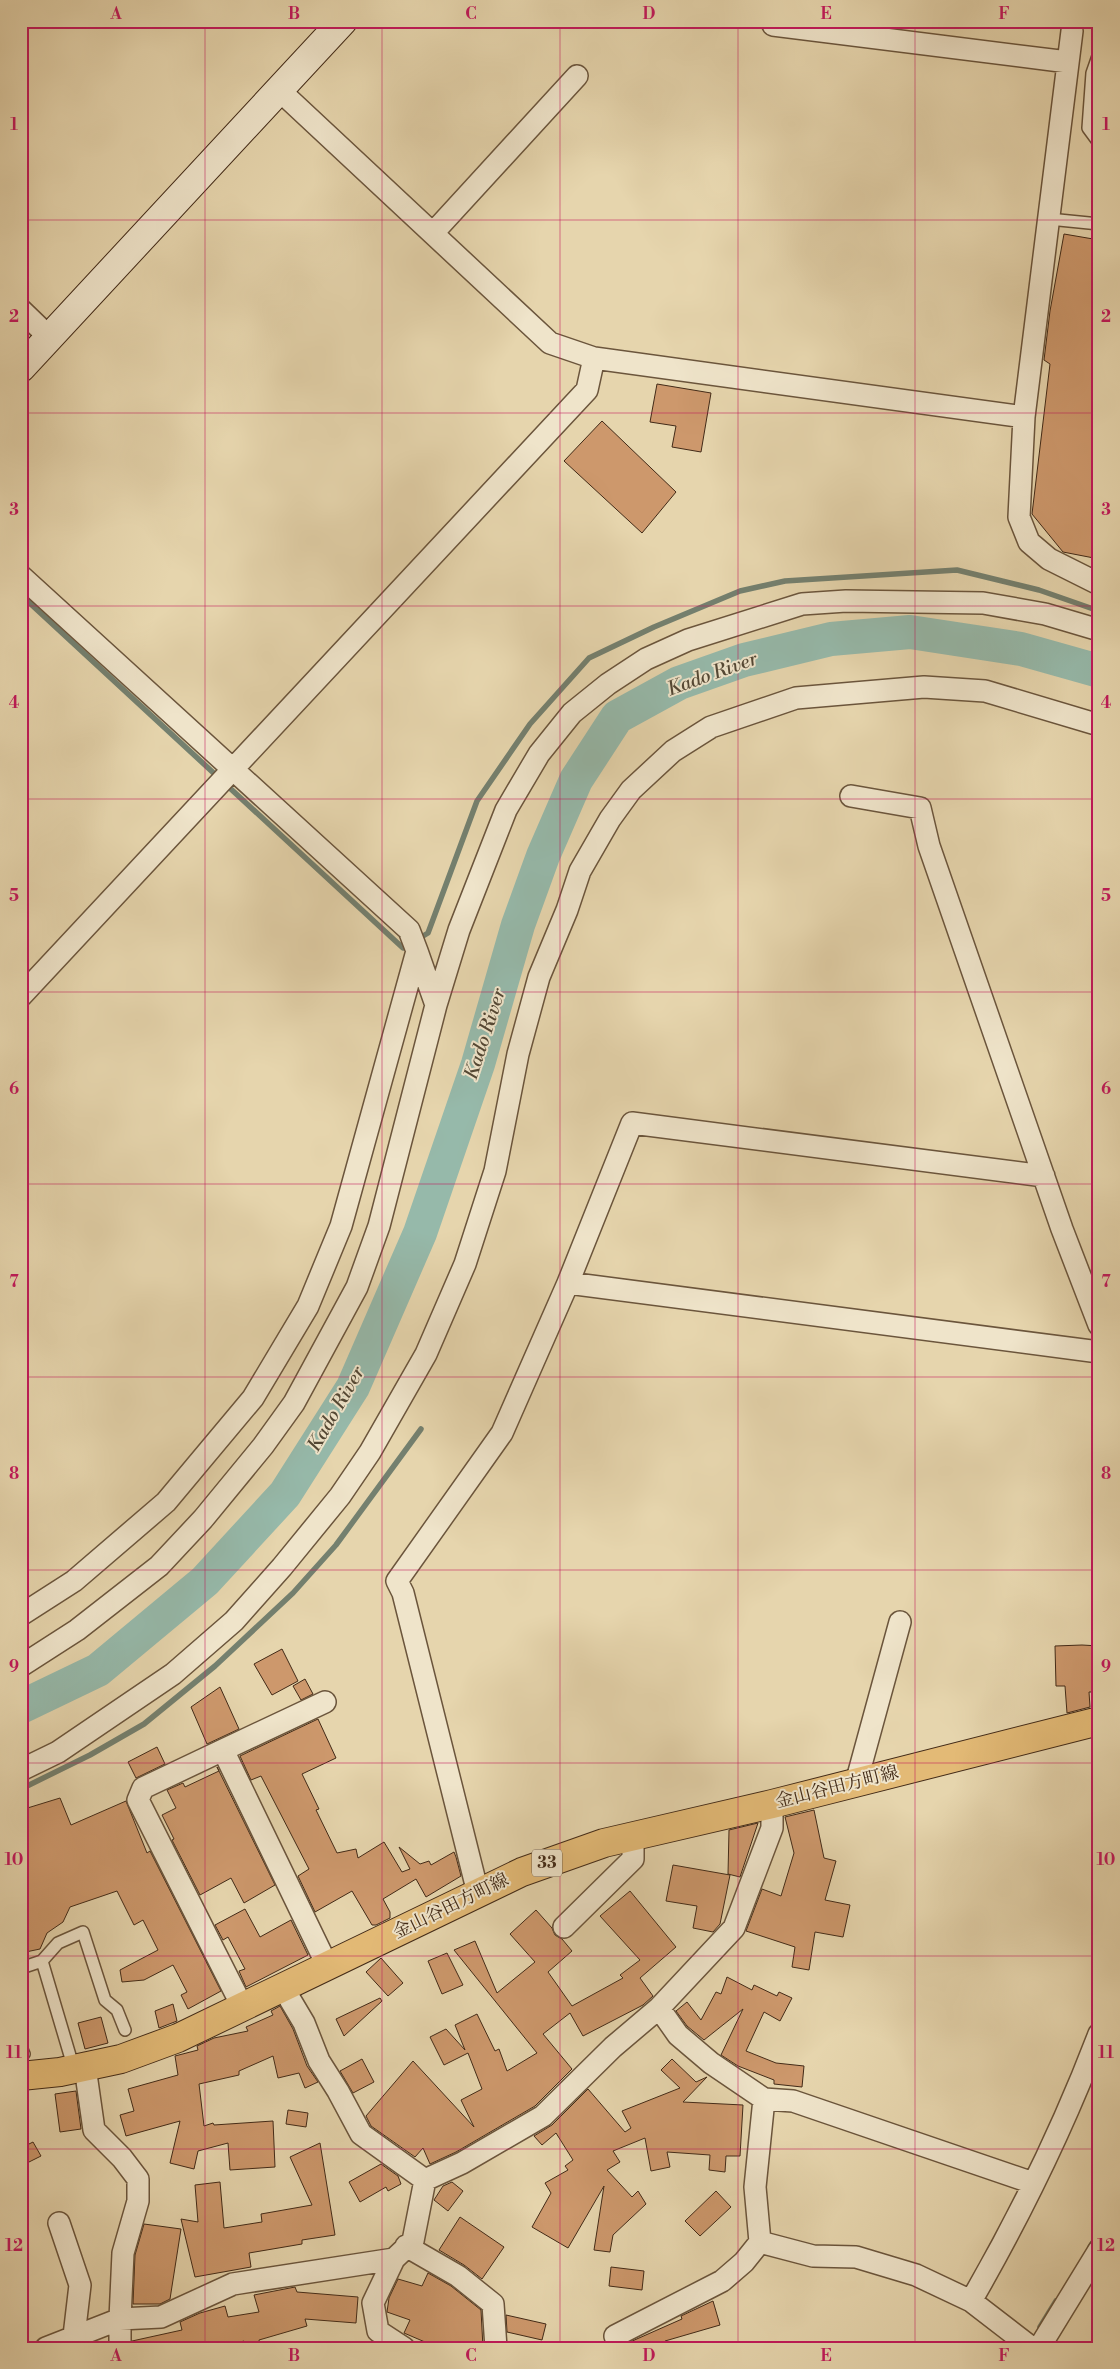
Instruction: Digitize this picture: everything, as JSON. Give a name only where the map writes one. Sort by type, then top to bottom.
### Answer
[{"type":"main road","name":"金山谷田方町線","points":[[22,2059],[80,2068],[121,2059],[178,2038],[282,1986],[522,1872],[604,1843],[772,1804],[1099,1721]]},
{"type":"street","points":[[21,368],[342,21]]},
{"type":"street","points":[[773,25],[1068,62]]},
{"type":"street","points":[[1072,31],[1024,417],[1019,517],[1029,542],[1049,559],[1099,584]]},
{"type":"street","points":[[433,233],[577,76]]},
{"type":"street","points":[[278,89],[550,343],[594,358],[1024,417]]},
{"type":"street","points":[[21,310],[49,337]]},
{"type":"street","points":[[21,996],[587,390],[594,358]]},
{"type":"street","points":[[21,576],[234,768],[409,930],[436,1005]]},
{"type":"street","points":[[21,1666],[77,1630],[159,1566],[215,1504],[263,1446],[294,1403],[357,1288],[379,1226],[436,1005],[459,930],[506,810],[539,754],[572,712],[608,684],[646,659],[688,640],[802,604],[837,602],[983,603],[1045,614],[1099,630]]},
{"type":"street","points":[[21,1770],[58,1752],[173,1674],[234,1620],[334,1503],[370,1452],[426,1354],[465,1264],[495,1171],[518,1054],[539,977],[567,910],[580,871],[610,819],[631,790],[673,751],[711,727],[796,698],[924,687],[984,692],[1099,726]]},
{"type":"street","points":[[851,796],[920,808],[929,846],[1044,1176],[1099,1325]]},
{"type":"street","points":[[21,1614],[74,1581],[166,1502],[253,1398],[308,1306],[341,1226],[417,951]]},
{"type":"street","points":[[478,1893],[403,1593],[397,1581],[502,1433],[568,1283],[632,1123],[1044,1176]]},
{"type":"street","points":[[568,1283],[1099,1352]]},
{"type":"street","points":[[856,1783],[900,1622]]},
{"type":"street","points":[[242,2006],[138,1800],[143,1788],[325,1702]]},
{"type":"street","points":[[223,1750],[328,1965]]},
{"type":"street","points":[[425,2180],[462,2163],[543,2116],[613,2047],[658,2008],[734,1928],[772,1828],[772,1804]]},
{"type":"street","points":[[564,1927],[633,1859],[633,1836]]},
{"type":"street","points":[[282,1986],[304,2023],[319,2061],[338,2091],[361,2134],[425,2180]]},
{"type":"street","points":[[658,2008],[678,2035],[711,2063],[764,2099],[793,2101],[1033,2183]]},
{"type":"street","points":[[971,2301],[1001,2250],[1077,2092],[1099,2034]]},
{"type":"street","points":[[80,2068],[94,2130],[122,2158],[138,2179],[138,2201],[123,2253],[120,2348]]},
{"type":"street","points":[[619,2348],[615,2336],[722,2281],[744,2262],[760,2242],[755,2187],[764,2099]]},
{"type":"street","points":[[404,2348],[378,2331],[373,2303],[400,2252],[413,2240],[425,2180]]},
{"type":"street","points":[[59,2223],[80,2285],[74,2336]]},
{"type":"street","points":[[760,2242],[813,2256],[856,2257],[916,2275],[971,2301],[1028,2346],[1099,2250]]},
{"type":"street","points":[[46,2348],[120,2319],[161,2317],[234,2284],[400,2252],[458,2276],[493,2304],[496,2348]]},
{"type":"lane","points":[[1099,53],[1092,73],[1088,128],[1099,143]]},
{"type":"lane","points":[[1049,219],[1099,224]]},
{"type":"lane","points":[[21,1968],[42,1961],[58,1943],[83,1932],[105,2000],[117,2010],[125,2030]]},
{"type":"lane","points":[[42,1961],[80,2068]]},
{"type":"building","points":[[1064,234],[1099,240],[1099,559],[1063,552],[1032,514],[1050,364],[1044,360],[1050,311]]},
{"type":"building","points":[[657,384],[711,393],[701,452],[672,447],[676,426],[650,422]]},
{"type":"building","points":[[602,421],[676,492],[642,533],[564,461]]},
{"type":"building","points":[[1055,1646],[1099,1646],[1099,1692],[1089,1692],[1090,1707],[1067,1713],[1065,1686],[1056,1686]]},
{"type":"building","points":[[282,1649],[298,1681],[272,1695],[254,1664]]},
{"type":"building","points":[[305,1679],[313,1694],[301,1700],[293,1686]]},
{"type":"building","points":[[220,1687],[239,1729],[207,1744],[191,1707]]},
{"type":"building","points":[[318,1719],[336,1758],[302,1774],[319,1809],[316,1810],[337,1853],[356,1849],[358,1858],[384,1842],[402,1872],[410,1869],[399,1847],[420,1864],[429,1861],[431,1865],[454,1852],[456,1857],[461,1876],[426,1897],[416,1879],[383,1899],[390,1912],[390,1918],[376,1925],[372,1925],[352,1891],[315,1912],[298,1876],[309,1869],[261,1776],[251,1780],[240,1756]]},
{"type":"building","points":[[157,1747],[165,1764],[136,1778],[128,1762]]},
{"type":"building","points":[[219,1771],[275,1885],[244,1903],[231,1878],[200,1895],[172,1840],[174,1839],[162,1815],[176,1808],[167,1790],[183,1783],[185,1787]]},
{"type":"building","points":[[60,1798],[71,1825],[126,1801],[147,1853],[150,1851],[221,1991],[188,2009],[181,1995],[187,1992],[173,1965],[144,1980],[122,1982],[120,1970],[158,1950],[143,1920],[134,1925],[117,1891],[70,1907],[63,1922],[47,1933],[40,1949],[21,1953],[21,1810]]},
{"type":"building","points":[[814,1810],[824,1858],[836,1861],[825,1900],[850,1905],[843,1937],[815,1932],[809,1970],[792,1967],[795,1947],[746,1931],[762,1889],[781,1896],[794,1853],[785,1817]]},
{"type":"building","points":[[758,1823],[740,1877],[728,1874],[729,1830]]},
{"type":"building","points":[[673,1865],[730,1875],[720,1924],[713,1932],[693,1928],[697,1906],[666,1901]]},
{"type":"building","points":[[630,1891],[676,1947],[640,1978],[653,1996],[643,2005],[583,2036],[570,2013],[543,2034],[572,2069],[535,2106],[456,2152],[430,2164],[423,2148],[415,2157],[371,2126],[366,2116],[413,2061],[474,2127],[461,2100],[482,2089],[468,2053],[444,2065],[430,2037],[446,2029],[465,2050],[455,2025],[477,2014],[495,2051],[499,2049],[507,2071],[537,2053],[454,1950],[475,1941],[497,1993],[535,1962],[510,1934],[536,1910],[552,1928],[555,1935],[562,1939],[572,1951],[548,1972],[572,2006],[623,1978],[620,1975],[640,1960],[600,1916]]},
{"type":"building","points":[[245,1909],[260,1937],[291,1920],[308,1955],[246,1987],[239,1971],[245,1969],[228,1937],[223,1940],[215,1925]]},
{"type":"building","points":[[447,1953],[463,1985],[442,1994],[428,1961]]},
{"type":"building","points":[[381,1958],[403,1983],[388,1996],[366,1972]]},
{"type":"building","points":[[727,1977],[752,1990],[754,1985],[777,1996],[779,1992],[792,1998],[780,2021],[764,2012],[746,2051],[776,2063],[804,2066],[802,2087],[774,2084],[774,2080],[738,2066],[721,2055],[743,2009],[704,2040],[687,2026],[676,2011],[687,2002],[701,2020],[716,1992],[721,1994]]},
{"type":"building","points":[[380,1998],[382,2001],[344,2036],[336,2019]]},
{"type":"building","points":[[173,2004],[177,2021],[159,2028],[155,2011]]},
{"type":"building","points":[[280,2006],[293,2029],[307,2066],[318,2082],[305,2088],[299,2073],[278,2078],[273,2056],[239,2071],[239,2075],[199,2084],[204,2126],[213,2123],[214,2125],[273,2121],[275,2167],[230,2170],[228,2143],[198,2151],[194,2169],[170,2163],[180,2121],[126,2136],[120,2115],[134,2111],[128,2089],[178,2075],[175,2056],[198,2050],[197,2046],[214,2038],[248,2031],[246,2027],[273,2015],[271,2011]]},
{"type":"building","points":[[101,2017],[108,2043],[85,2049],[78,2023]]},
{"type":"building","points":[[362,2059],[374,2082],[353,2093],[340,2071]]},
{"type":"building","points":[[672,2059],[696,2082],[707,2077],[683,2102],[743,2105],[740,2156],[726,2156],[725,2172],[709,2170],[710,2155],[667,2152],[670,2167],[651,2171],[645,2138],[613,2151],[620,2162],[607,2170],[632,2197],[638,2191],[646,2204],[613,2235],[610,2252],[594,2250],[604,2186],[568,2248],[532,2227],[551,2193],[545,2183],[568,2170],[565,2166],[573,2160],[556,2133],[542,2145],[534,2136],[552,2125],[588,2089],[625,2132],[631,2128],[622,2111],[680,2088],[661,2070]]},
{"type":"building","points":[[76,2091],[81,2129],[60,2132],[55,2094]]},
{"type":"building","points":[[288,2110],[308,2113],[306,2127],[286,2124]]},
{"type":"building","points":[[33,2142],[41,2156],[21,2166],[21,2148]]},
{"type":"building","points":[[320,2143],[335,2235],[302,2240],[302,2244],[249,2253],[251,2267],[195,2277],[181,2219],[198,2222],[195,2185],[220,2182],[224,2228],[262,2222],[261,2214],[312,2205],[290,2157]]},
{"type":"building","points":[[381,2164],[398,2176],[401,2184],[388,2191],[386,2187],[360,2202],[349,2182]]},
{"type":"building","points":[[452,2182],[463,2191],[448,2211],[434,2200],[443,2186]]},
{"type":"building","points":[[716,2191],[731,2207],[700,2236],[685,2221]]},
{"type":"building","points":[[460,2217],[504,2247],[482,2279],[464,2265],[439,2250]]},
{"type":"building","points":[[144,2224],[181,2229],[170,2299],[160,2304],[133,2304],[135,2255]]},
{"type":"building","points":[[611,2267],[644,2271],[642,2290],[609,2286]]},
{"type":"building","points":[[428,2273],[451,2286],[481,2310],[483,2348],[439,2348],[404,2333],[410,2320],[387,2312],[389,2298],[398,2279],[422,2286]]},
{"type":"building","points":[[295,2287],[297,2292],[358,2297],[356,2323],[305,2319],[307,2326],[259,2340],[260,2348],[245,2348],[244,2341],[218,2348],[132,2348],[132,2341],[182,2330],[180,2322],[200,2313],[225,2306],[228,2317],[259,2312],[254,2295]]},
{"type":"building","points":[[713,2301],[720,2325],[665,2341],[668,2348],[631,2348],[630,2342],[682,2319],[681,2316]]},
{"type":"building","points":[[506,2315],[546,2324],[542,2340],[507,2332]]},
{"type":"waterway","points":[[418,939],[428,933],[477,801],[530,724],[589,658],[654,627],[740,591],[785,581],[957,570],[1039,590],[1099,611]]},
{"type":"waterway","points":[[21,595],[403,948],[410,944]]},
{"type":"waterway","name":"Kado River","points":[[21,1707],[98,1670],[205,1581],[285,1494],[353,1387],[420,1233],[478,1064],[518,925],[543,856],[576,780],[617,717],[679,683],[744,660],[831,639],[910,632],[1021,649],[1099,671]]},
{"type":"waterway","points":[[21,1789],[90,1755],[144,1724],[215,1666],[293,1593],[336,1545],[421,1429]]},
{"type":"waterway","points":[[1090,2247],[1099,2233]]},
{"type":"waterway","points":[[1040,2327],[1056,2301]]}]
